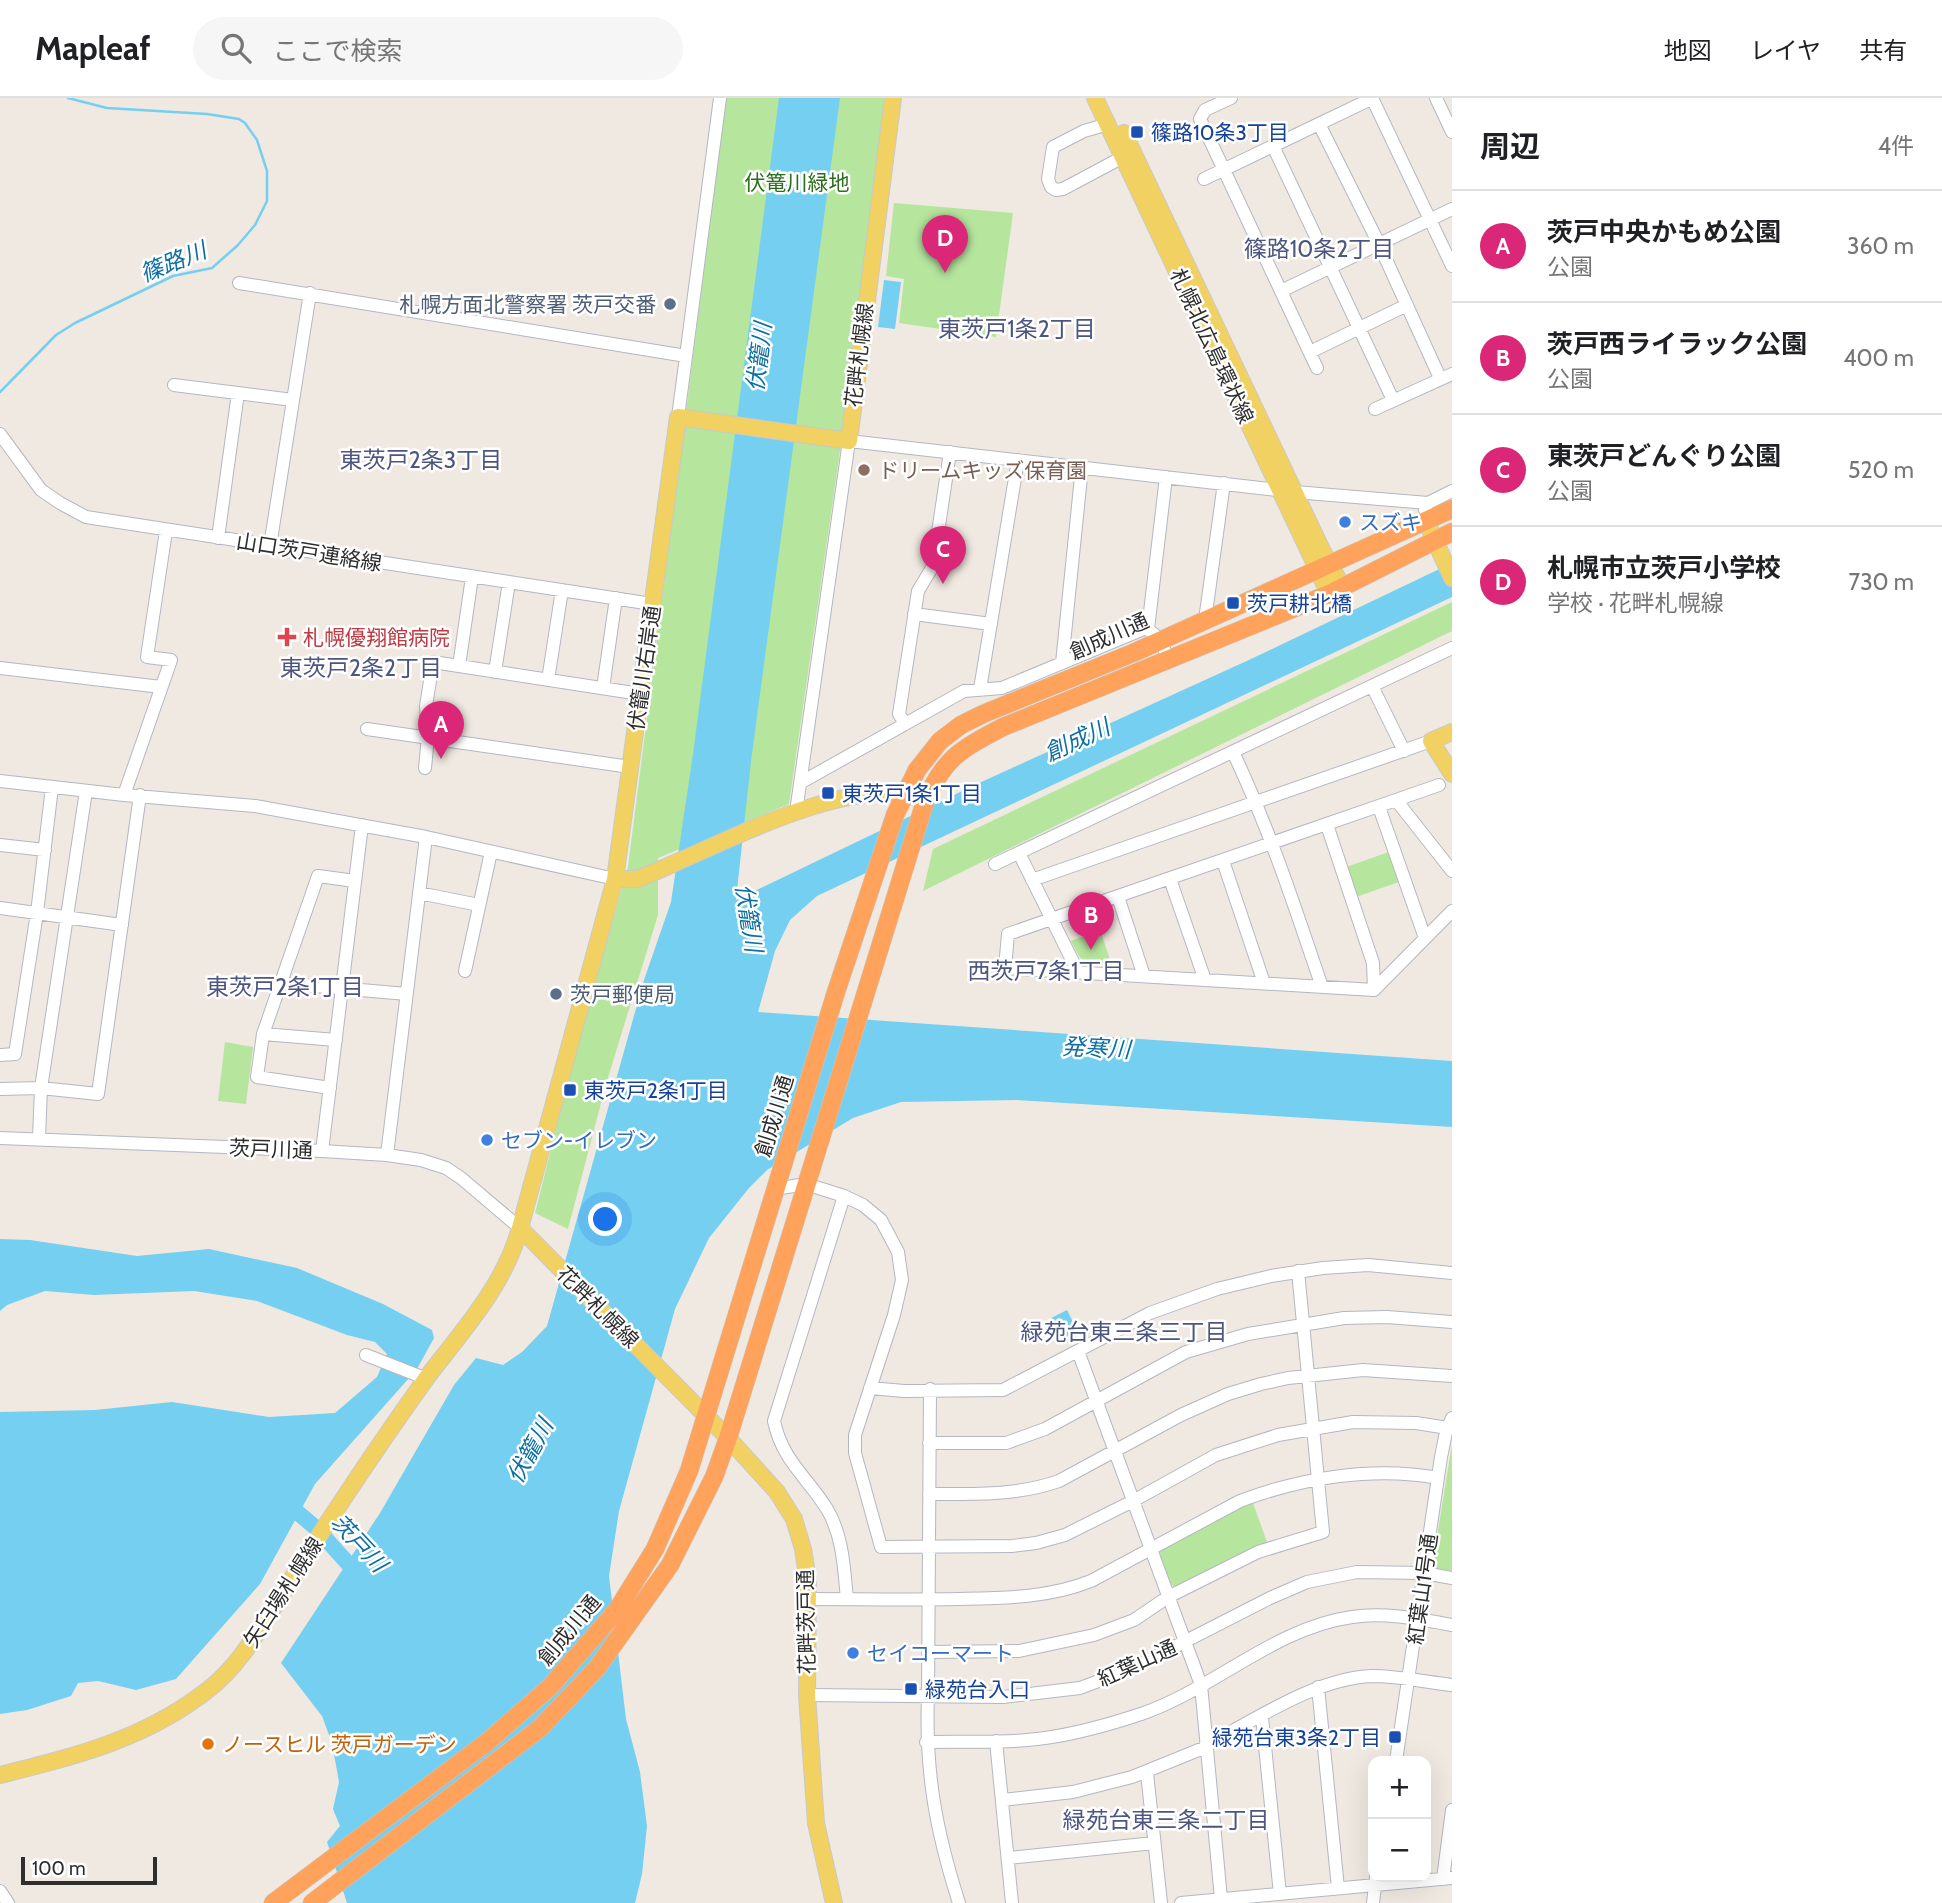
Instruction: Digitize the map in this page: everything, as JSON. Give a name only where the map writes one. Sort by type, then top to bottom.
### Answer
[{"type":"highway","name":"創成川通","points":[[277,1900],[486,1743],[550,1687],[617,1610],[655,1549],[689,1471],[836,992],[895,815],[917,770],[940,741],[983,714],[1133,653],[1154,634],[1205,620],[1452,509]]},
{"type":"highway","name":"創成川通","points":[[312,1903],[540,1728],[597,1668],[670,1565],[714,1477],[728,1438],[934,780],[961,750],[1003,727],[1336,591],[1452,532]]},
{"type":"main road","name":"花畔札幌線","points":[[849,441],[893,98]]},
{"type":"main road","name":"札幌北広島環状線","points":[[1095,98],[1288,491]]},
{"type":"main road","name":"札幌北広島環状線","points":[[1107,98],[1336,591]]},
{"type":"main road","points":[[678,417],[849,441]]},
{"type":"main road","name":"伏籠川右岸通","points":[[520,1228],[615,879],[678,417]]},
{"type":"main road","points":[[1426,521],[1449,570]]},
{"type":"main road","points":[[1452,732],[1431,741],[1452,774]]},
{"type":"main road","points":[[615,879],[638,879],[811,806],[905,790],[926,801]]},
{"type":"main road","name":"花畔札幌線","points":[[520,1228],[675,1386]]},
{"type":"main road","name":"矢臼場札幌線","points":[[0,1775],[89,1752],[130,1736],[169,1717],[211,1688],[240,1657],[422,1377],[493,1290],[510,1257],[520,1228]]},
{"type":"main road","name":"花畔茨戸通","points":[[675,1386],[728,1438],[777,1492],[794,1519],[803,1549],[808,1581],[807,1695],[816,1822],[834,1903]]},
{"type":"street","name":"伏籠川右岸通","points":[[678,417],[720,98]]},
{"type":"street","points":[[1231,98],[1205,110],[1200,119],[1317,368]]},
{"type":"street","points":[[1204,179],[1373,98],[1452,266]]},
{"type":"street","points":[[1436,98],[1452,132]]},
{"type":"street","points":[[1108,124],[1084,131],[1053,147],[1049,184],[1056,190],[1063,189],[1123,157]]},
{"type":"street","points":[[1320,124],[1407,305],[1446,376],[1375,409]]},
{"type":"street","points":[[1273,146],[1393,400]]},
{"type":"street","points":[[1281,290],[1452,209]]},
{"type":"street","points":[[239,283],[686,356]]},
{"type":"street","points":[[270,546],[310,293]]},
{"type":"street","points":[[1310,352],[1407,305]]},
{"type":"street","points":[[174,385],[293,400]]},
{"type":"street","points":[[218,538],[238,393]]},
{"type":"street","name":"山口茨戸連絡線","points":[[0,434],[36,485],[60,503],[86,517],[652,604]]},
{"type":"street","points":[[796,812],[849,441],[1288,491],[1428,503],[1452,491]]},
{"type":"street","points":[[905,724],[899,714],[914,614],[918,591],[933,566],[950,452]]},
{"type":"street","points":[[980,689],[1018,460]]},
{"type":"street","points":[[1062,663],[1082,467]]},
{"type":"street","points":[[1166,477],[1154,634],[1168,659]]},
{"type":"street","points":[[1205,620],[1224,483]]},
{"type":"street","points":[[1426,521],[1423,513],[1428,503]]},
{"type":"street","points":[[124,795],[171,660],[147,657],[166,531]]},
{"type":"street","points":[[459,666],[472,577]]},
{"type":"street","points":[[495,672],[509,582]]},
{"type":"street","points":[[548,680],[562,590]]},
{"type":"street","points":[[603,688],[616,598]]},
{"type":"street","points":[[914,614],[991,624]]},
{"type":"street","points":[[800,783],[964,691],[1002,688],[1062,663],[1154,634]]},
{"type":"street","points":[[995,864],[1452,648]]},
{"type":"street","points":[[425,768],[428,737],[426,706],[433,662],[640,694]]},
{"type":"street","points":[[0,668],[161,687]]},
{"type":"street","points":[[1372,686],[1404,751]]},
{"type":"street","points":[[367,729],[630,766]]},
{"type":"street","points":[[1031,880],[1431,741]]},
{"type":"street","points":[[1233,752],[1273,844],[1322,987]]},
{"type":"street","points":[[0,781],[255,806],[426,837],[615,879]]},
{"type":"street","points":[[1439,785],[1008,934],[1005,968],[1374,990],[1452,911]]},
{"type":"street","points":[[0,1055],[15,1054],[37,913],[52,787]]},
{"type":"street","points":[[39,1138],[41,1088],[86,791]]},
{"type":"street","points":[[0,1089],[41,1088],[98,1094],[140,795]]},
{"type":"street","points":[[1396,800],[1452,871]]},
{"type":"street","points":[[1378,807],[1425,938]]},
{"type":"street","points":[[322,1152],[362,825]]},
{"type":"street","points":[[1327,825],[1373,963],[1374,990]]},
{"type":"street","points":[[387,1155],[426,837]]},
{"type":"street","points":[[0,845],[45,850]]},
{"type":"street","points":[[465,971],[491,852]]},
{"type":"street","points":[[1018,853],[1078,972]]},
{"type":"street","points":[[1223,861],[1264,983]]},
{"type":"street","points":[[330,1087],[257,1077],[262,1034],[318,876],[355,881]]},
{"type":"street","points":[[1170,879],[1205,980]]},
{"type":"street","points":[[419,893],[480,905]]},
{"type":"street","points":[[1118,897],[1144,976]]},
{"type":"street","points":[[0,908],[122,925]]},
{"type":"street","points":[[280,983],[407,994]]},
{"type":"street","points":[[262,1034],[336,1040]]},
{"type":"street","name":"茨戸川通","points":[[0,1138],[387,1155],[421,1160],[446,1168],[504,1212],[520,1228]]},
{"type":"street","points":[[776,1187],[806,1184],[863,1205],[881,1220],[898,1252],[902,1280],[855,1435],[855,1453],[881,1547],[1012,1546],[1036,1543],[1065,1535],[1216,1455],[1278,1435],[1353,1422],[1450,1423]]},
{"type":"street","points":[[844,1196],[774,1421],[782,1449],[817,1494],[833,1523],[842,1554],[847,1599]]},
{"type":"street","points":[[870,1388],[1003,1390],[1150,1312],[1217,1289],[1271,1276],[1368,1265],[1452,1273]]},
{"type":"street","points":[[929,1652],[1019,1651],[1094,1635],[1135,1619],[1168,1597],[1258,1552],[1323,1532],[1298,1272]]},
{"type":"street","points":[[929,1443],[1006,1443],[1045,1429],[1186,1352],[1248,1334],[1344,1318],[1387,1317],[1452,1322]]},
{"type":"street","points":[[1078,1351],[1201,1685],[1221,1899]]},
{"type":"street","points":[[371,1358],[422,1377]]},
{"type":"street","points":[[929,1494],[1006,1494],[1041,1488],[1205,1403],[1261,1384],[1309,1375],[1363,1370],[1452,1376]]},
{"type":"street","points":[[930,1389],[929,1696],[926,1742],[937,1823],[959,1903]]},
{"type":"street","name":"紅葉山1号通","points":[[1397,1756],[1438,1479],[1450,1423]]},
{"type":"street","points":[[807,1599],[1036,1597],[1069,1590],[1151,1550],[1240,1501],[1263,1492],[1318,1480],[1389,1473],[1438,1479]]},
{"type":"street","name":"紅葉山通","points":[[807,1695],[1003,1697],[1080,1688],[1133,1668],[1307,1582],[1357,1572],[1424,1573],[1452,1578]]},
{"type":"street","points":[[926,1742],[1028,1740],[1108,1724],[1164,1705],[1288,1637],[1352,1617],[1380,1615],[1452,1625]]},
{"type":"street","points":[[1003,1800],[1073,1792],[1147,1773],[1205,1747],[1318,1687],[1349,1679],[1373,1676],[1452,1685]]},
{"type":"street","points":[[1318,1687],[1338,1888]]},
{"type":"street","points":[[1262,1717],[1280,1894]]},
{"type":"street","points":[[996,1741],[1012,1903]]},
{"type":"street","points":[[1147,1773],[1161,1903]]},
{"type":"street","points":[[1447,1878],[1452,1810]]},
{"type":"street","points":[[1008,1858],[1154,1843]]},
{"type":"street","points":[[1181,1903],[1338,1888],[1371,1882]]},
{"type":"street","points":[[1373,1903],[1376,1882]]},
{"type":"street","points":[[0,1891],[8,1903]]},
{"type":"green space","name":"伏篭川緑地","points":[[726,98],[891,98],[789,804],[658,858],[658,915],[606,1084],[568,1229],[535,1213],[574,1058],[628,867]]},
{"type":"green space","points":[[894,203],[1013,213],[996,337],[899,323],[904,279],[886,276]]},
{"type":"green space","points":[[1452,602],[1452,631],[923,891],[933,849]]},
{"type":"green space","points":[[1389,852],[1399,882],[1356,897],[1346,867]]},
{"type":"green space","points":[[1100,930],[1112,965],[1086,962],[1071,941]]},
{"type":"green space","points":[[225,1042],[253,1047],[246,1104],[218,1101]]},
{"type":"green space","points":[[1452,1444],[1452,1571],[1432,1568]]},
{"type":"green space","points":[[1253,1503],[1267,1542],[1176,1587],[1170,1584],[1159,1555],[1161,1549]]},
{"type":"water","points":[[779,98],[840,98],[751,761],[736,900],[977,784],[1251,659],[1452,563],[1452,597],[817,896],[790,920],[775,951],[758,1012],[1452,1061],[1452,1127],[1016,1100],[901,1102],[853,1118],[767,1170],[709,1238],[675,1309],[619,1511],[609,1576],[626,1719],[640,1772],[647,1826],[642,1874],[635,1903],[347,1903],[327,1842],[340,1826],[333,1809],[339,1782],[332,1743],[322,1716],[281,1663],[380,1513],[454,1385],[476,1358],[503,1365],[522,1352],[547,1326],[644,980],[671,902],[693,754]]},
{"type":"water","points":[[884,280],[901,282],[895,329],[878,327]]},
{"type":"water","points":[[0,1239],[30,1240],[137,1256],[209,1249],[297,1268],[383,1304],[432,1330],[434,1338],[417,1369],[315,1484],[260,1584],[176,1679],[136,1690],[98,1681],[78,1683],[71,1696],[27,1710],[0,1714],[0,1412],[95,1410],[172,1402],[269,1417],[335,1413],[377,1377],[387,1354],[375,1342],[347,1335],[257,1301],[194,1291],[94,1295],[45,1291],[7,1305],[0,1311]]},
{"type":"water","points":[[1067,1310],[1080,1336],[1065,1344],[1051,1318]]},
{"type":"waterway","name":"篠路川","points":[[0,392],[56,335],[75,323],[173,276],[212,268],[238,245],[255,225],[267,201],[267,171],[257,140],[239,119],[207,114],[107,108],[68,98]]},
{"type":"waterway","name":"茨戸川","points":[[283,1500],[316,1528],[361,1578]]},
{"type":"place","name":"篠路10条3丁目","points":[[1137,132]]},
{"type":"place","name":"札幌市立茨戸小学校","points":[[945,273]]},
{"type":"place","name":"札幌方面北警察署 茨戸交番","points":[[670,304]]},
{"type":"place","name":"ドリームキッズ保育園","points":[[864,470]]},
{"type":"place","name":"スズキ","points":[[1345,522]]},
{"type":"place","name":"東茨戸どんぐり公園","points":[[943,584]]},
{"type":"place","name":"茨戸耕北橋","points":[[1233,603]]},
{"type":"place","name":"札幌優翔館病院","points":[[287,637]]},
{"type":"place","name":"茨戸中央かもめ公園","points":[[441,759]]},
{"type":"place","name":"東茨戸1条1丁目","points":[[828,793]]},
{"type":"place","name":"茨戸西ライラック公園","points":[[1091,950]]},
{"type":"place","name":"茨戸郵便局","points":[[556,994]]},
{"type":"place","name":"東茨戸2条1丁目","points":[[570,1090]]},
{"type":"place","name":"セブン-イレブン","points":[[487,1140]]},
{"type":"place","name":"セイコーマート","points":[[853,1653]]},
{"type":"place","name":"緑苑台入口","points":[[911,1689]]},
{"type":"place","name":"緑苑台東3条2丁目","points":[[1395,1737]]},
{"type":"place","name":"ノースヒル 茨戸ガーデン","points":[[208,1744]]},
{"type":"district","name":"篠路10条2丁目","points":[[1319,249]]},
{"type":"district","name":"東茨戸1条2丁目","points":[[1017,329]]},
{"type":"district","name":"東茨戸2条3丁目","points":[[421,460]]},
{"type":"district","name":"東茨戸2条2丁目","points":[[361,668]]},
{"type":"district","name":"西茨戸7条1丁目","points":[[1046,971]]},
{"type":"district","name":"東茨戸2条1丁目","points":[[285,987]]},
{"type":"district","name":"緑苑台東三条三丁目","points":[[1124,1332]]},
{"type":"district","name":"緑苑台東三条二丁目","points":[[1166,1820]]},
{"type":"water label","name":"伏籠川","points":[[759,357]]},
{"type":"water label","name":"創成川","points":[[1077,740]]},
{"type":"water label","name":"伏籠川","points":[[749,918]]},
{"type":"water label","name":"発寒川","points":[[1096,1048]]},
{"type":"water label","name":"伏籠川","points":[[530,1451]]}]
